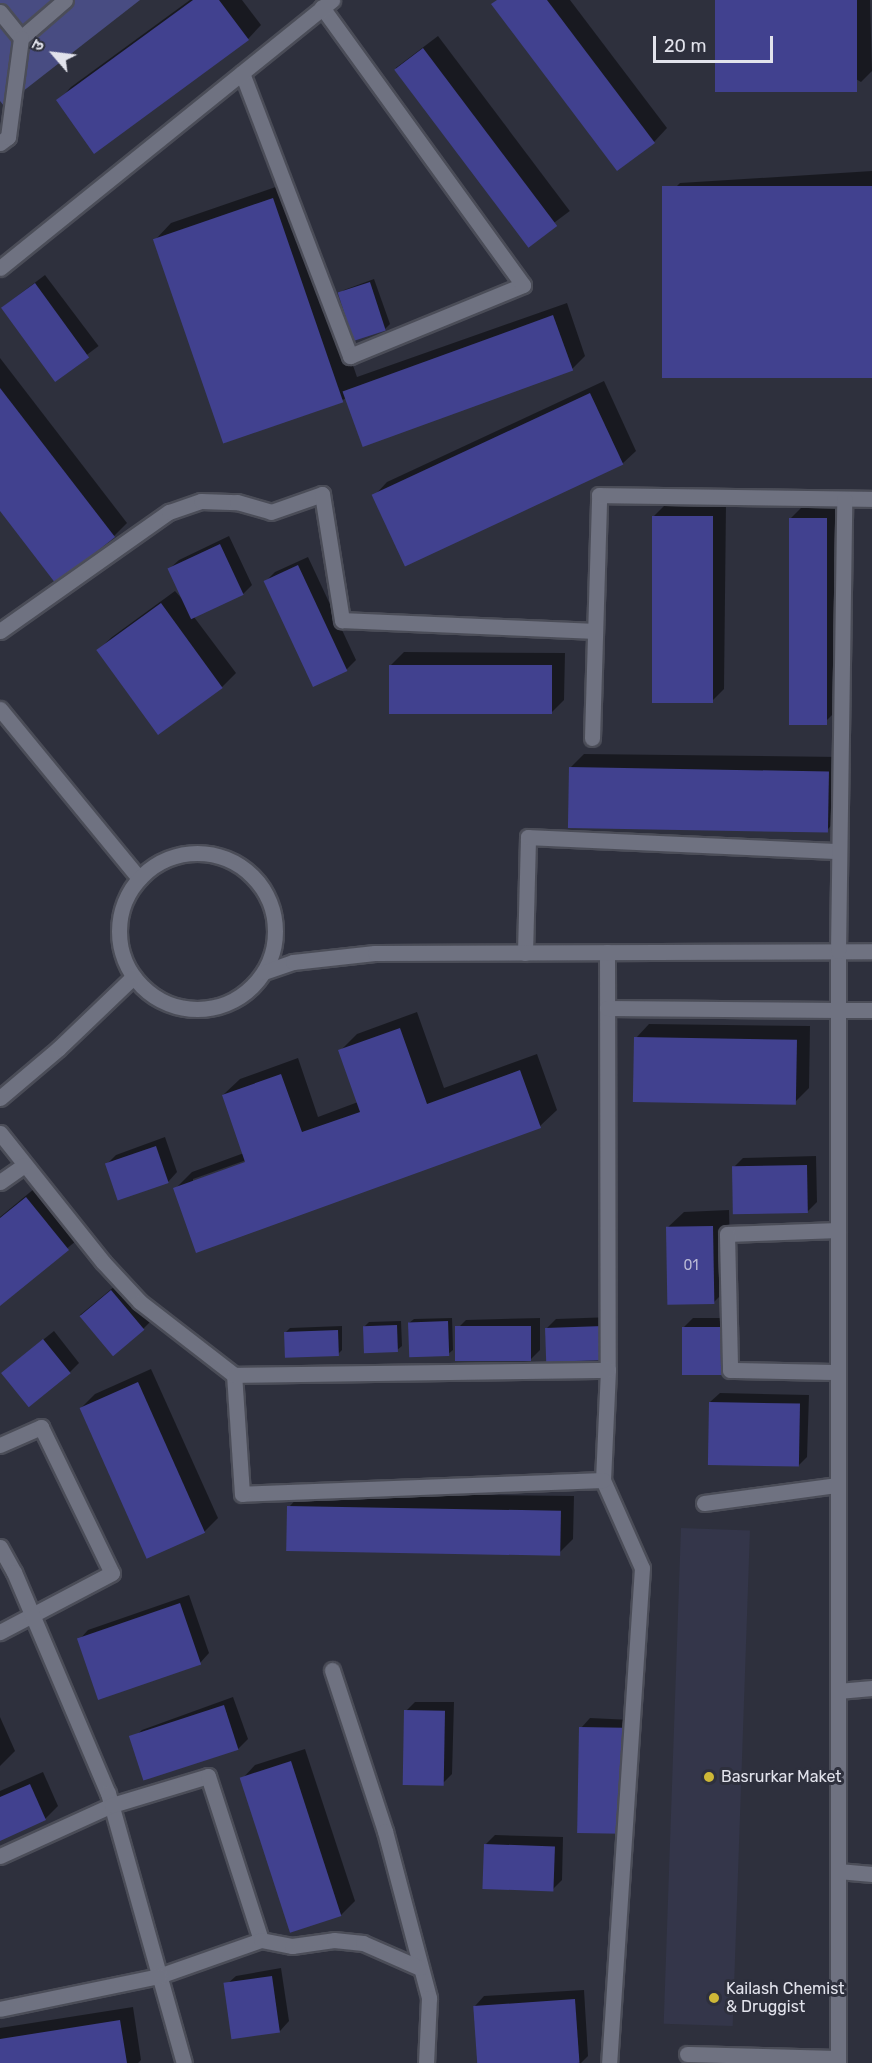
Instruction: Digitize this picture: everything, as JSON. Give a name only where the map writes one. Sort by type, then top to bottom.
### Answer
[{"type":"street","points":[[0,143],[8,137],[21,38],[65,0]]},
{"type":"street","points":[[0,268],[327,4],[523,285],[350,356],[242,73]]},
{"type":"street","points":[[0,12],[21,38]]},
{"type":"street","points":[[0,632],[169,512],[201,501],[237,502],[271,512],[322,494],[342,620],[595,631]]},
{"type":"street","points":[[592,738],[599,495],[872,499]]},
{"type":"street","points":[[687,2054],[838,2060],[837,1010],[844,499]]},
{"type":"street","points":[[1,712],[139,878]]},
{"type":"street","points":[[525,952],[528,837],[839,850]]},
{"type":"street","points":[[183,853],[209,853],[233,861],[254,876],[268,898],[276,923],[274,948],[264,972],[247,991],[213,1010],[175,1007],[151,995],[133,977],[121,953],[119,926],[124,900],[139,878],[159,862],[183,853]]},
{"type":"street","points":[[264,972],[293,962],[375,953],[872,951]]},
{"type":"street","points":[[606,952],[608,1370],[603,1480],[642,1568],[609,2063]]},
{"type":"street","points":[[0,1098],[59,1048],[133,977]]},
{"type":"street","points":[[607,1008],[872,1010]]},
{"type":"street","points":[[0,1133],[103,1262],[140,1302],[234,1375],[608,1370]]},
{"type":"street","points":[[0,1182],[24,1165]]},
{"type":"street","points":[[838,1230],[727,1234],[730,1370],[838,1372]]},
{"type":"street","points":[[234,1375],[242,1494],[603,1480]]},
{"type":"street","points":[[0,1445],[41,1427],[112,1573],[0,1632]]},
{"type":"street","points":[[704,1503],[838,1485]]},
{"type":"street","points":[[0,1547],[32,1615],[112,1804],[184,2063]]},
{"type":"street","points":[[332,1670],[385,1831],[429,1998],[426,2063]]},
{"type":"street","points":[[838,1691],[872,1688]]},
{"type":"street","points":[[0,1856],[112,1804],[208,1776],[261,1940]]},
{"type":"street","points":[[838,1871],[872,1874]]},
{"type":"street","points":[[0,2009],[159,1976],[261,1940],[292,1946],[334,1940],[363,1943],[420,1968]]},
{"type":"shaded area","points":[[0,0],[140,0],[4,106],[0,101]]},
{"type":"shaded area","name":"Basrurkar Maket","points":[[681,1528],[750,1530],[733,2026],[664,2024]]},
{"type":"building","points":[[193,0],[219,0],[249,40],[94,154],[56,100]]},
{"type":"building","points":[[497,0],[547,0],[655,143],[617,171],[491,4]]},
{"type":"building","points":[[715,0],[857,0],[857,92],[715,92]]},
{"type":"building","points":[[423,48],[557,226],[528,248],[394,70]]},
{"type":"building","points":[[662,186],[872,186],[872,378],[662,378]]},
{"type":"building","points":[[273,198],[343,402],[223,444],[153,239]]},
{"type":"building","points":[[370,282],[386,331],[353,341],[338,293]]},
{"type":"building","points":[[35,283],[89,357],[55,382],[1,308]]},
{"type":"building","points":[[553,315],[573,370],[363,447],[343,392]]},
{"type":"building","points":[[0,388],[115,537],[56,584],[0,511]]},
{"type":"building","points":[[590,393],[623,465],[405,566],[372,495]]},
{"type":"building","points":[[652,516],[713,516],[713,703],[652,703]]},
{"type":"building","points":[[789,518],[827,518],[827,725],[789,725]]},
{"type":"building","points":[[220,544],[244,595],[191,619],[167,569]]},
{"type":"building","points":[[298,565],[347,671],[313,687],[264,581]]},
{"type":"building","points":[[161,603],[223,688],[158,735],[96,650]]},
{"type":"building","points":[[389,665],[552,665],[552,714],[389,714]]},
{"type":"building","points":[[569,767],[829,772],[828,833],[568,828]]},
{"type":"building","points":[[400,1028],[427,1104],[520,1070],[541,1128],[196,1253],[173,1188],[245,1162],[222,1095],[281,1074],[302,1132],[360,1112],[338,1050]]},
{"type":"building","points":[[634,1037],[797,1040],[796,1105],[633,1102]]},
{"type":"building","points":[[156,1146],[169,1183],[118,1200],[105,1164]]},
{"type":"building","points":[[807,1165],[808,1213],[733,1214],[732,1166]]},
{"type":"building","points":[[26,1197],[69,1250],[0,1306],[0,1218]]},
{"type":"building","points":[[713,1226],[714,1304],[667,1305],[666,1227]]},
{"type":"building","points":[[111,1290],[144,1330],[113,1356],[80,1316]]},
{"type":"building","points":[[448,1321],[449,1356],[409,1357],[408,1322]]},
{"type":"building","points":[[397,1325],[398,1352],[364,1353],[363,1326]]},
{"type":"building","points":[[455,1326],[531,1326],[531,1361],[455,1361]]},
{"type":"building","points":[[603,1326],[604,1360],[546,1362],[545,1328]]},
{"type":"building","points":[[682,1327],[726,1327],[726,1375],[682,1375]]},
{"type":"building","points":[[338,1330],[339,1356],[285,1358],[284,1332]]},
{"type":"building","points":[[43,1339],[71,1373],[29,1407],[1,1373]]},
{"type":"building","points":[[138,1382],[205,1533],[147,1559],[80,1408]]},
{"type":"building","points":[[709,1402],[800,1404],[799,1467],[708,1465]]},
{"type":"building","points":[[287,1506],[561,1511],[560,1556],[286,1551]]},
{"type":"building","points":[[180,1603],[201,1664],[98,1700],[77,1638]]},
{"type":"building","points":[[224,1705],[239,1750],[143,1781],[129,1736]]},
{"type":"building","points":[[404,1710],[445,1711],[444,1786],[403,1785]]},
{"type":"building","points":[[579,1727],[623,1728],[621,1834],[577,1833]]},
{"type":"building","points":[[291,1761],[341,1916],[290,1933],[240,1778]]},
{"type":"building","points":[[30,1784],[46,1820],[0,1841],[0,1797]]},
{"type":"building","points":[[484,1844],[555,1846],[553,1891],[482,1889]]},
{"type":"building","points":[[272,1976],[280,2032],[231,2039],[223,1983]]},
{"type":"building","points":[[575,1999],[579,2063],[477,2063],[473,2006]]},
{"type":"building","points":[[120,2020],[127,2063],[0,2063],[0,2039]]},
{"type":"place","name":"Basrurkar Maket","points":[[709,1777]]},
{"type":"place","name":"Kailash Chemist & Druggist","points":[[714,1998]]}]
